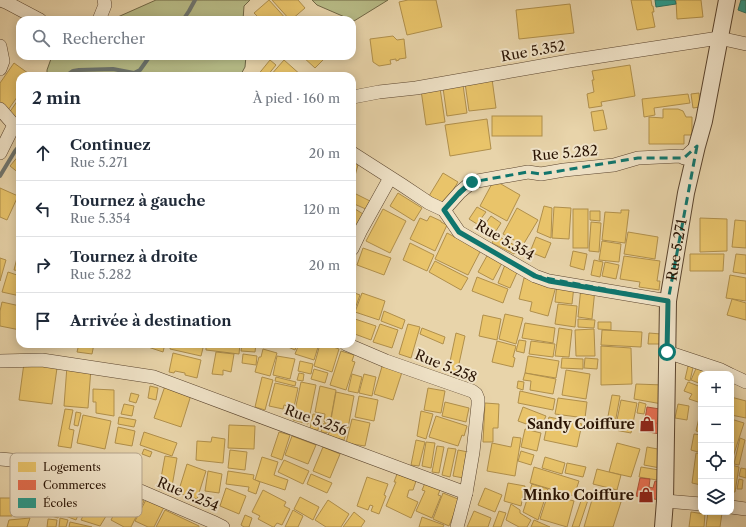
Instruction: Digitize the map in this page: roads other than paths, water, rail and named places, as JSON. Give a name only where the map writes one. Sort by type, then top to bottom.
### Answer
[{"type":"street","points":[[0,0],[32,16]]},
{"type":"street","points":[[100,16],[105,6],[104,0]]},
{"type":"street","name":"Rue 5.271","points":[[663,527],[665,501],[668,301],[686,193],[704,121],[727,0]]},
{"type":"street","points":[[719,38],[746,44]]},
{"type":"street","name":"Rue 5.352","points":[[356,96],[416,88],[569,61],[719,38]]},
{"type":"street","points":[[0,46],[3,61],[0,69]]},
{"type":"street","points":[[0,109],[14,125],[0,153]]},
{"type":"street","name":"Rue 5.282","points":[[444,210],[460,192],[472,182],[528,172],[542,174],[564,170],[614,165],[638,158],[680,156],[684,158],[697,146]]},
{"type":"street","name":"Rue 5.354","points":[[356,157],[429,203],[444,210],[459,232],[535,276],[549,281],[668,301]]},
{"type":"street","points":[[356,241],[390,178]]},
{"type":"street","name":"Rue 5.258","points":[[356,348],[472,391],[476,394],[478,405],[473,452],[466,494],[457,527]]},
{"type":"street","points":[[667,352],[723,371]]},
{"type":"street","name":"Rue 5.256","points":[[0,361],[42,360],[154,377],[466,494]]},
{"type":"street","points":[[734,377],[746,382]]},
{"type":"street","name":"Rue 5.254","points":[[0,460],[10,461]]},
{"type":"street","name":"Rue 5.254","points":[[142,492],[217,526]]},
{"type":"street","points":[[665,501],[698,504]]},
{"type":"street","points":[[734,507],[746,509]]},
{"type":"waterway","points":[[186,16],[195,0]]},
{"type":"waterway","points":[[136,72],[140,70],[147,60]]},
{"type":"waterway","points":[[72,72],[79,70],[113,69],[129,72]]},
{"type":"waterway","points":[[0,176],[16,150]]},
{"type":"place","name":"Sandy Coiffure","points":[[647,424]]},
{"type":"place","name":"Minko Coiffure","points":[[646,495]]}]
